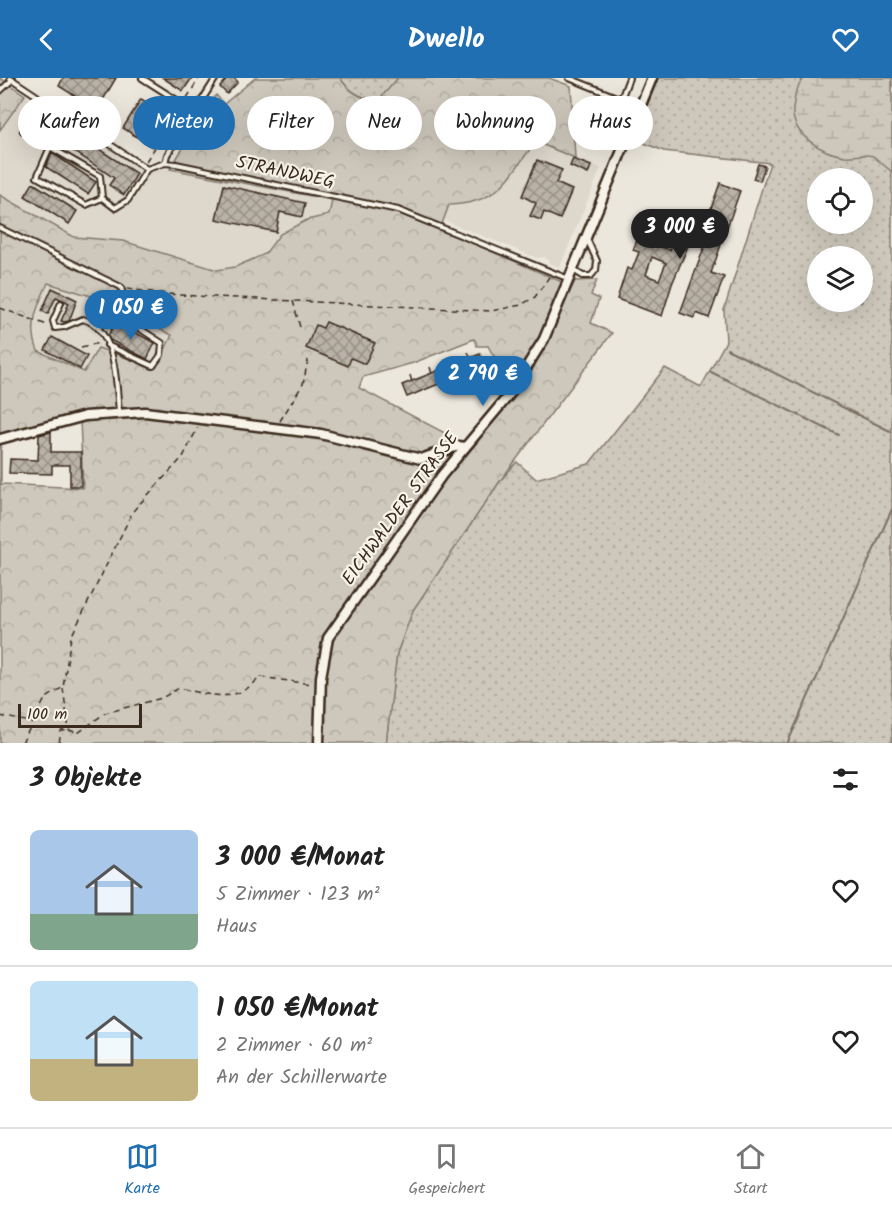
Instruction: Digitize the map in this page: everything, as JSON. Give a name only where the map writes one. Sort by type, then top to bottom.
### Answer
[{"type":"street","name":"EICHWALDER STRASSE","points":[[645,96],[652,78]]},
{"type":"street","name":"EICHWALDER STRASSE","points":[[320,743],[320,685],[328,638],[374,577],[418,508],[520,379],[551,327],[622,150]]},
{"type":"street","points":[[0,439],[85,416],[119,411],[202,418],[321,434],[421,459],[458,446],[465,447]]},
{"type":"lane","points":[[142,78],[170,96]]},
{"type":"lane","points":[[204,96],[215,78]]},
{"type":"lane","points":[[569,78],[614,96]]},
{"type":"lane","points":[[622,96],[629,78]]},
{"type":"lane","points":[[0,91],[12,79],[35,96]]},
{"type":"lane","points":[[49,150],[37,177],[86,205],[102,198]]},
{"type":"lane","points":[[55,150],[100,176],[102,198],[115,208],[123,205],[145,167],[118,150]]},
{"type":"lane","points":[[165,163],[170,150]]},
{"type":"lane","name":"STRANDWEG","points":[[145,167],[165,163],[398,210],[570,280]]},
{"type":"lane","points":[[0,228],[121,287],[125,302],[119,315],[109,318],[99,327]]},
{"type":"lane","points":[[573,269],[583,276],[591,276],[596,270],[597,261],[586,238]]},
{"type":"lane","points":[[61,303],[53,321],[55,328],[64,327],[83,319],[99,327],[107,343],[115,370],[119,411]]},
{"type":"lane","points":[[107,343],[153,366],[160,355],[162,343],[119,315]]},
{"type":"path","points":[[188,96],[199,78]]},
{"type":"path","points":[[145,167],[155,150]]},
{"type":"path","points":[[121,287],[178,295],[491,311],[521,305],[535,297],[543,283],[553,273]]},
{"type":"path","points":[[293,301],[301,331]]},
{"type":"path","points":[[0,308],[28,321],[55,328]]},
{"type":"path","points":[[81,347],[107,343]]},
{"type":"path","points":[[468,352],[471,358]]},
{"type":"path","points":[[277,428],[303,384],[308,360]]},
{"type":"path","points":[[449,360],[452,366]]},
{"type":"path","points":[[430,367],[432,374]]},
{"type":"path","points":[[410,375],[412,382]]},
{"type":"path","points":[[69,730],[63,687],[71,637],[133,511],[183,457],[202,418]]},
{"type":"path","points":[[59,743],[61,731],[69,730],[78,733],[105,713],[162,698],[179,688],[219,697],[248,691],[260,677],[320,685]]},
{"type":"path","points":[[22,743],[45,699],[63,687]]},
{"type":"path","points":[[0,716],[32,722]]},
{"type":"shaded area","points":[[18,105],[18,150],[112,150],[148,173],[162,169],[179,170],[332,200],[329,215],[307,220],[280,234],[265,254],[235,267],[217,270],[123,241],[74,237],[0,195],[0,130]]},
{"type":"shaded area","points":[[556,149],[601,168],[560,267],[551,264],[544,257],[537,258],[443,220],[449,205],[459,205],[526,150]]},
{"type":"shaded area","points":[[48,282],[91,296],[172,335],[155,368],[99,348],[85,372],[38,351],[32,336],[36,307]]},
{"type":"green space","points":[[0,78],[25,95],[18,96],[18,105],[0,130]]},
{"type":"green space","points":[[255,78],[340,78],[360,96],[346,96],[346,150],[422,150],[422,96],[382,96],[398,78],[549,78],[571,86],[572,96],[568,96],[568,150],[575,150],[575,158],[556,150],[556,96],[434,96],[434,150],[530,150],[510,176],[493,193],[467,203],[449,205],[440,229],[562,282],[547,325],[517,376],[493,355],[488,346],[477,346],[474,339],[413,363],[363,377],[359,388],[460,441],[455,450],[466,456],[531,373],[575,281],[597,280],[591,295],[599,299],[591,323],[612,333],[500,481],[413,610],[397,653],[386,743],[0,743],[0,195],[74,237],[123,241],[217,270],[235,267],[265,254],[280,234],[307,220],[329,215],[332,200],[170,169],[182,150],[235,150],[234,96]],"holes":[[[48,283],[91,296],[172,335],[156,368],[98,348],[84,372],[38,351],[34,333],[35,316]],[[80,420],[83,488],[1,484],[1,440]]]},
{"type":"green space","points":[[340,78],[398,78],[383,96],[361,96]]},
{"type":"green space","points":[[658,78],[805,78],[802,80],[892,78],[892,743],[386,743],[397,653],[413,610],[500,481],[517,462],[536,479],[589,464],[665,368],[701,387],[726,341],[724,310],[770,163],[664,151],[653,147],[653,96],[651,96]]},
{"type":"green space","points":[[805,78],[892,78],[892,172],[873,156],[836,154],[818,147],[803,135],[797,127],[793,109],[798,88]]},
{"type":"building","points":[[63,78],[116,78],[105,96],[75,96],[59,86]]},
{"type":"building","points":[[163,78],[192,78],[183,91]]},
{"type":"building","points":[[228,78],[234,78],[238,82],[227,94],[220,87]]},
{"type":"building","points":[[133,112],[133,135],[123,128]]},
{"type":"building","points":[[72,150],[100,150],[137,174],[124,195],[109,185],[114,178]]},
{"type":"building","points":[[52,153],[96,182],[88,194],[46,167]]},
{"type":"building","points":[[573,159],[591,166],[588,174],[570,166]]},
{"type":"building","points":[[537,160],[562,170],[556,183],[572,190],[560,219],[544,212],[541,220],[530,216],[536,203],[522,196]]},
{"type":"building","points":[[758,164],[765,166],[760,181],[753,179]]},
{"type":"building","points":[[33,183],[77,211],[69,224],[25,196]]},
{"type":"building","points":[[720,183],[740,191],[711,273],[724,277],[709,318],[696,313],[694,318],[680,313],[705,245],[691,239],[672,284],[662,316],[617,299],[627,268],[632,270],[639,252],[633,250],[646,218],[661,223],[654,244],[670,250],[676,234],[664,229],[666,222],[673,224],[676,214],[705,225]],"holes":[[[652,257],[666,263],[659,280],[646,275]]]},
{"type":"building","points":[[224,185],[305,203],[302,217],[280,212],[276,232],[216,219]]},
{"type":"building","points":[[52,288],[77,300],[69,321],[61,321],[69,303],[56,297],[48,314],[42,311]]},
{"type":"building","points":[[115,322],[155,343],[147,359],[110,340],[108,336]]},
{"type":"building","points":[[326,322],[375,343],[365,364],[351,358],[348,366],[306,348],[316,325],[323,328]]},
{"type":"building","points":[[52,337],[87,356],[80,369],[45,350]]},
{"type":"building","points":[[480,354],[485,365],[407,397],[402,385]]},
{"type":"building","points":[[51,432],[51,452],[81,452],[81,486],[70,486],[70,465],[52,465],[52,474],[9,473],[10,459],[38,460],[39,435]]},
{"type":"waterway","points":[[727,349],[892,432]]},
{"type":"waterway","points":[[711,372],[839,435]]},
{"type":"waterway","points":[[788,742],[892,509]]}]
